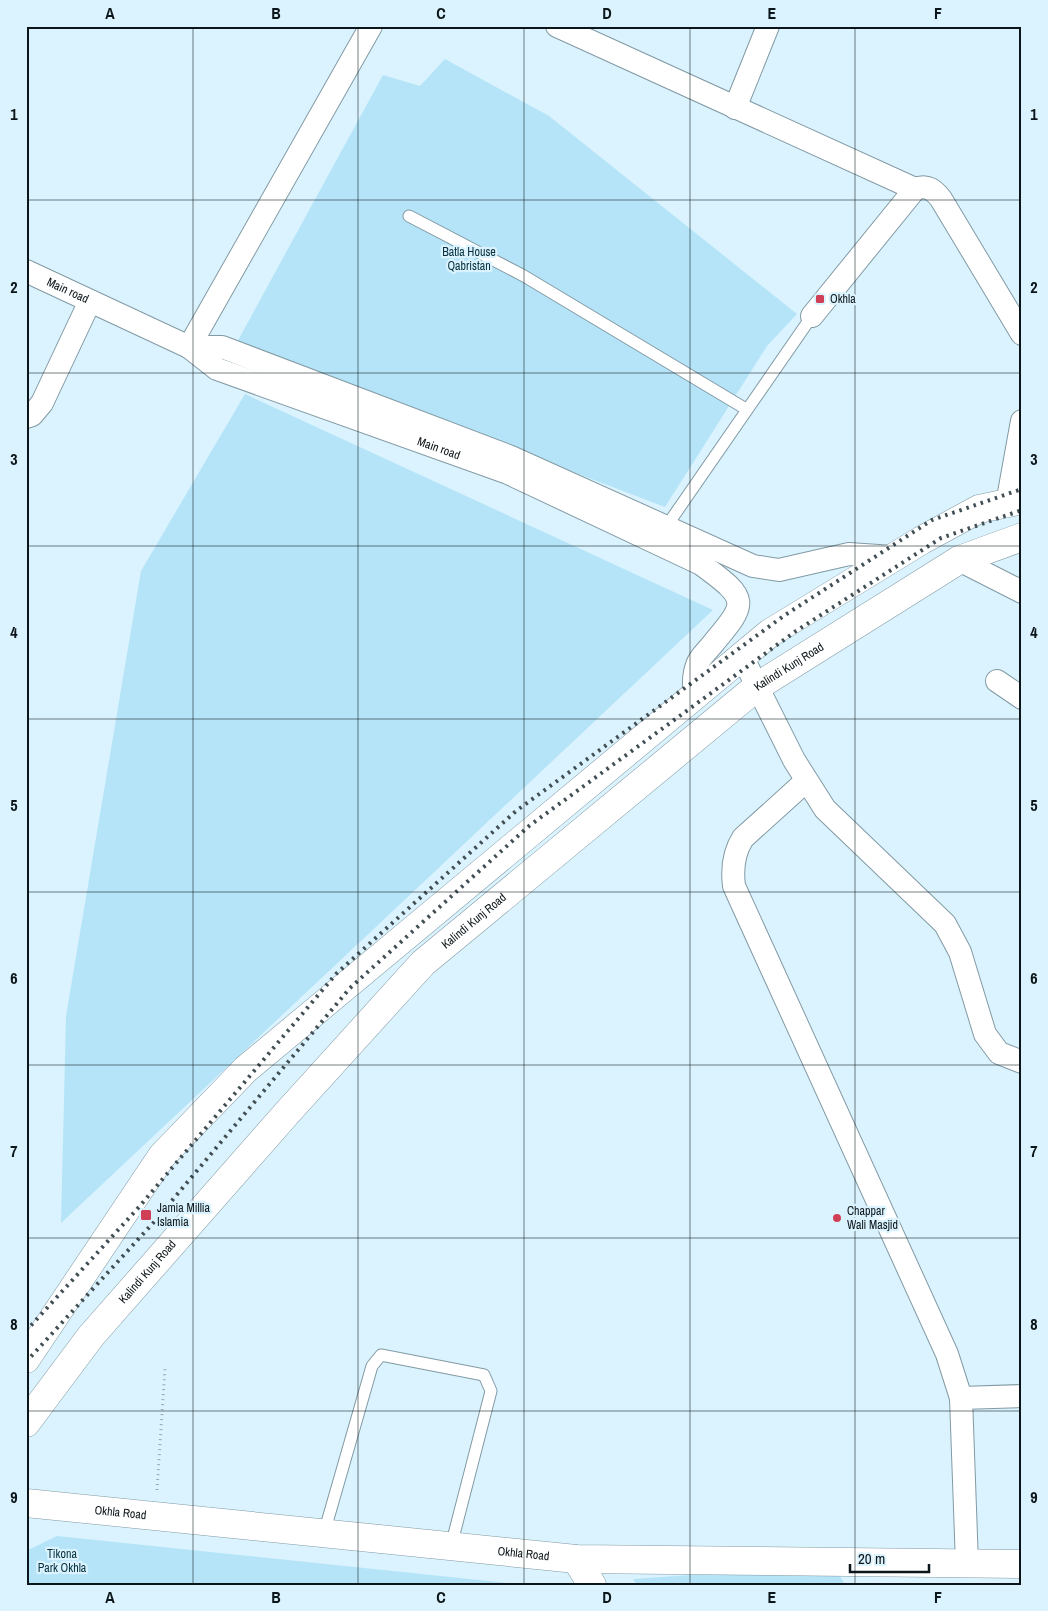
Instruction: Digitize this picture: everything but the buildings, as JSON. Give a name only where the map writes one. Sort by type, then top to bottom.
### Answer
[{"type":"main road","points":[[26,1359],[162,1156],[246,1069],[770,633],[893,558],[979,509],[1015,502]]},
{"type":"main road","name":"Kalindi Kunj Road","points":[[26,1424],[91,1336],[423,962],[758,686],[958,560],[1022,537]]},
{"type":"main road","name":"Okhla Road","points":[[26,1503],[576,1559],[1022,1564]]},
{"type":"main road","points":[[576,1559],[592,1585]]},
{"type":"main road","points":[[876,1585],[897,1564]]},
{"type":"street","points":[[371,26],[189,347],[222,347],[511,457],[753,566],[778,570],[848,554],[893,558]]},
{"type":"street","points":[[557,26],[915,189],[930,188],[942,199],[1022,334]]},
{"type":"street","points":[[736,108],[768,26]]},
{"type":"street","points":[[812,316],[915,189]]},
{"type":"street","name":"Main road","points":[[26,271],[189,347],[217,369],[508,474],[701,564],[723,580],[735,592],[740,605],[736,616],[698,663],[693,677],[694,696]]},
{"type":"street","points":[[26,417],[32,415],[42,402],[90,301]]},
{"type":"street","points":[[1015,502],[1022,421]]},
{"type":"street","points":[[958,560],[1022,592]]},
{"type":"street","points":[[742,656],[806,781],[825,809],[945,924],[960,952],[985,1034],[999,1053],[1022,1062]]},
{"type":"street","points":[[997,681],[1022,698]]},
{"type":"street","points":[[806,781],[742,838],[737,847],[733,870],[734,886],[947,1354],[962,1398],[967,1564]]},
{"type":"street","points":[[962,1398],[1022,1396]]},
{"type":"lane","points":[[409,216],[524,276],[746,410]]},
{"type":"lane","points":[[666,527],[812,316]]},
{"type":"lane","points":[[324,1533],[372,1366],[381,1355],[484,1375],[492,1391],[451,1546]]},
{"type":"path","points":[[155,1516],[165,1368]]},
{"type":"green space","name":"Batla House Qabristan","points":[[445,59],[549,116],[797,314],[767,346],[665,507],[236,344],[383,75],[420,86]]},
{"type":"green space","points":[[245,394],[713,610],[61,1223],[66,1016],[141,571]]},
{"type":"green space","name":"Tikona Park Okhla","points":[[57,1536],[527,1585],[26,1585],[26,1551]]},
{"type":"green space","points":[[834,1565],[845,1585],[637,1585],[633,1579]]},
{"type":"railway","points":[[26,1331],[139,1207],[336,974],[516,811],[785,615],[932,520],[1022,489]]},
{"type":"railway","points":[[26,1362],[154,1222],[350,988],[529,826],[796,631],[941,538],[1022,510]]},
{"type":"place","name":"Okhla","points":[[820,299]]},
{"type":"place","name":"Jamia Millia Islamia","points":[[146,1215]]},
{"type":"place","name":"Chappar Wali Masjid","points":[[837,1218]]}]
